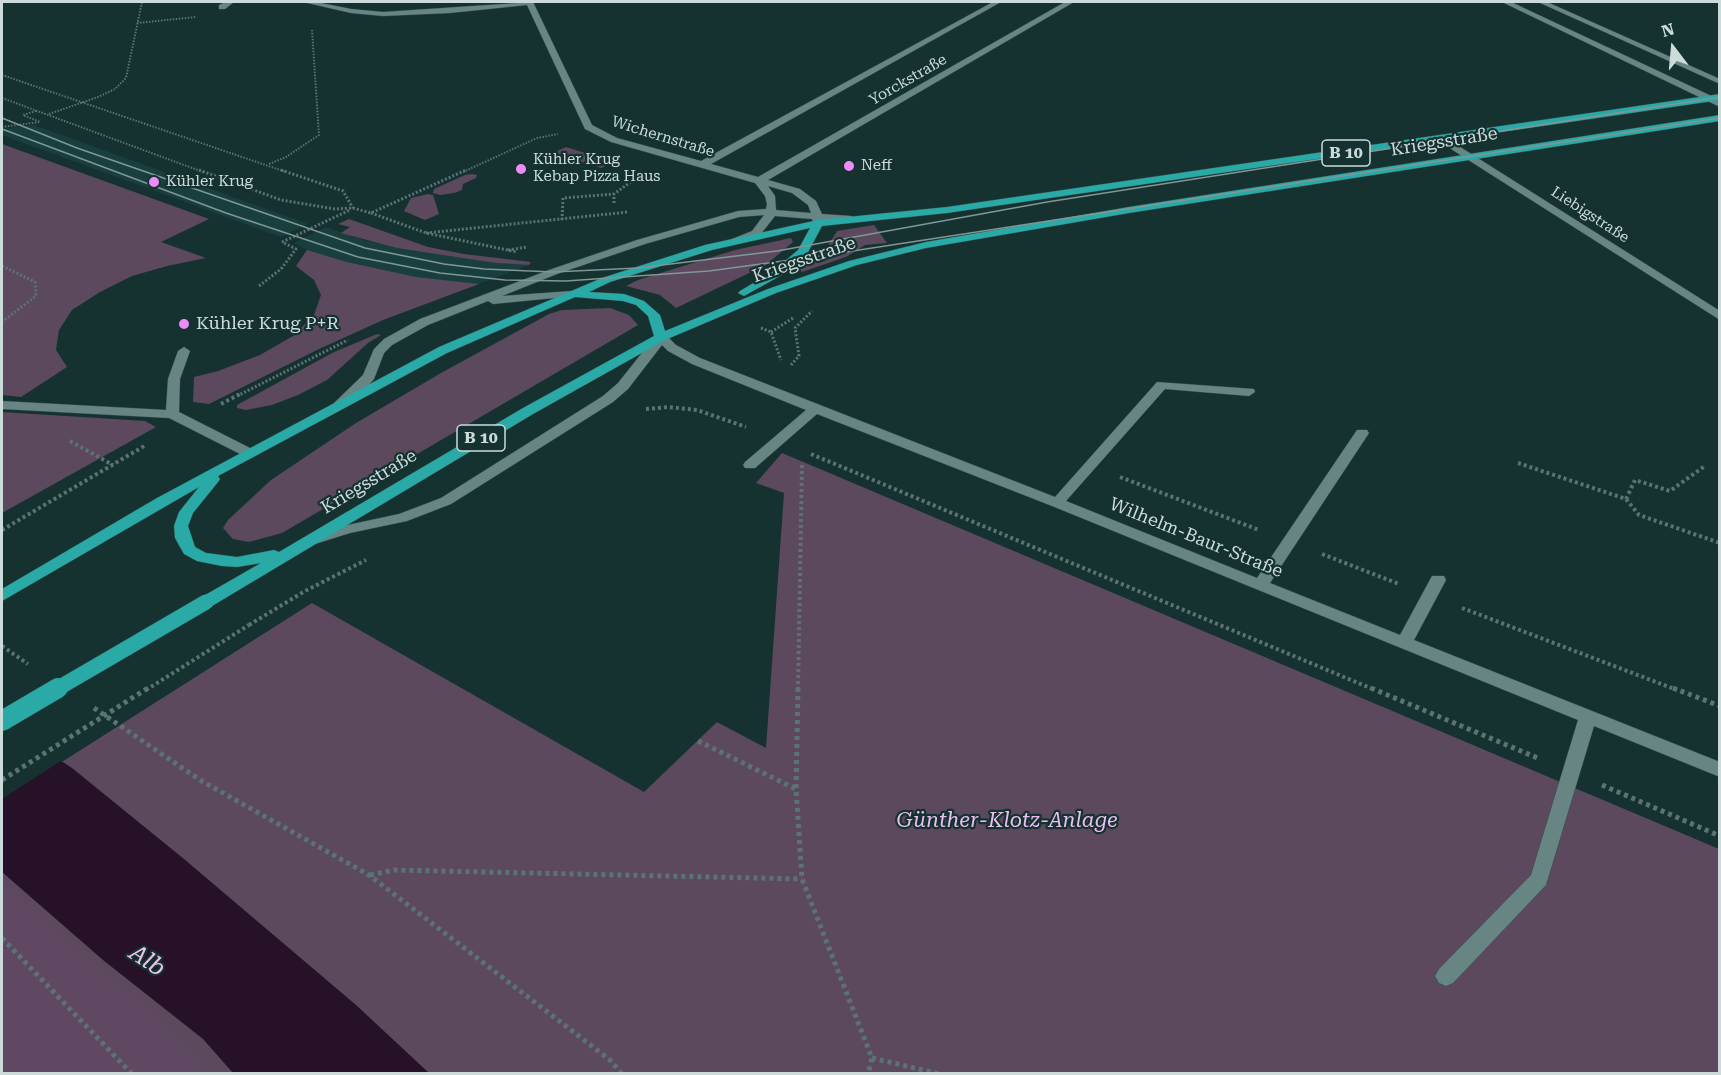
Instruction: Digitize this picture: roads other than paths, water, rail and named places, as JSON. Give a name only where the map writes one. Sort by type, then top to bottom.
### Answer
[{"type":"main road","name":"Kriegsstraße","points":[[2,596],[96,539],[249,453],[443,350],[571,294],[638,268],[818,221],[947,210],[1717,100]]},
{"type":"main road","name":"Kriegsstraße","points":[[2,722],[528,411],[661,337],[808,277],[926,245],[1140,208],[1719,118]]},
{"type":"main road","points":[[703,318],[776,274],[803,252],[818,221]]},
{"type":"main road","points":[[571,294],[624,298],[640,303],[654,315],[661,337]]},
{"type":"main road","points":[[225,467],[201,490],[186,512],[181,526],[183,538],[189,550],[202,557],[237,562],[278,554],[304,543]]},
{"type":"street","points":[[222,7],[230,2]]},
{"type":"street","points":[[307,2],[351,11],[417,13],[530,2]]},
{"type":"street","name":"Wichernstraße","points":[[530,2],[588,127],[614,140],[801,193],[812,203],[818,221]]},
{"type":"street","name":"Yorckstraße","points":[[702,165],[998,2]]},
{"type":"street","name":"Yorckstraße","points":[[759,182],[1070,2]]},
{"type":"street","points":[[1506,2],[1717,100]]},
{"type":"street","points":[[1542,2],[1719,82]]},
{"type":"street","name":"Liebigstraße","points":[[1443,140],[1719,317]]},
{"type":"street","points":[[736,241],[762,229],[771,213],[772,204],[768,192],[759,182]]},
{"type":"street","points":[[340,404],[369,376],[378,352],[388,342],[424,322],[471,303],[562,269],[738,214],[771,213],[818,221]]},
{"type":"street","points":[[471,303],[571,294]]},
{"type":"street","points":[[304,543],[348,529],[412,515],[446,501],[608,399],[623,386],[661,337]]},
{"type":"street","name":"Wilhelm-Baur-Straße","points":[[661,337],[672,348],[696,361],[761,388],[1057,503],[1719,770]]},
{"type":"street","points":[[172,414],[174,379],[184,351]]},
{"type":"street","points":[[1057,503],[1162,385],[1249,392]]},
{"type":"street","points":[[2,405],[172,414],[185,423],[249,453]]},
{"type":"street","points":[[750,465],[815,409]]},
{"type":"street","points":[[1260,585],[1362,433]]},
{"type":"street","points":[[1404,643],[1438,580]]},
{"type":"street","points":[[1446,976],[1539,879],[1588,716]]},
{"type":"water","name":"Alb","points":[[2,723],[72,768],[184,859],[356,1005],[429,1073],[233,1073],[203,1039],[103,960],[2,872]]},
{"type":"tram line","points":[[2,118],[77,148],[365,248],[444,264],[484,269],[553,272],[638,268],[777,251],[1047,202],[1720,97]]},
{"type":"tram line","points":[[2,129],[226,213],[358,257],[440,273],[505,280],[566,281],[709,271],[820,256],[1720,118]]},
{"type":"place","name":"Neff","points":[[849,166]]},
{"type":"place","name":"Kühler Krug Kebap Pizza Haus","points":[[521,169]]},
{"type":"place","name":"Kühler Krug","points":[[154,182]]},
{"type":"place","name":"Kühler Krug P+R","points":[[184,324]]},
{"type":"park label","name":"Günther-Klotz-Anlage","points":[[1007,821]]}]
